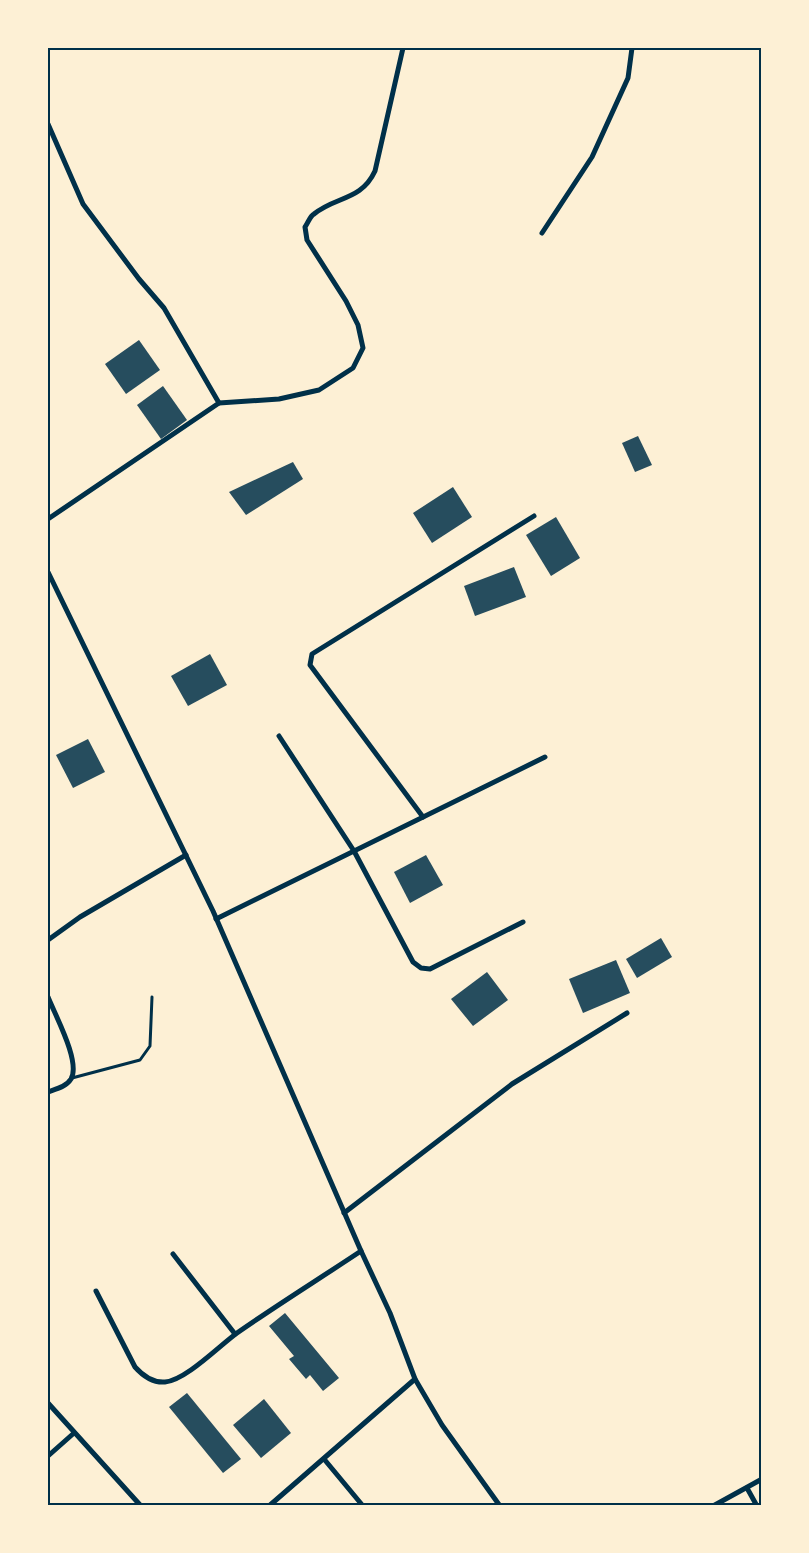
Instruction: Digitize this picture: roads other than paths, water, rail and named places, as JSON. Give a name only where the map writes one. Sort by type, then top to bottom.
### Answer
[{"type":"street","points":[[48,519],[219,402],[279,399],[319,390],[353,368],[363,348],[358,325],[346,301],[307,240],[305,227],[314,214],[360,192],[370,182],[375,171],[403,48]]},
{"type":"street","points":[[542,232],[592,157],[628,78],[632,48]]},
{"type":"street","points":[[48,124],[82,204],[139,279],[164,308],[219,402]]},
{"type":"street","points":[[423,817],[310,665],[312,654],[534,516]]},
{"type":"street","points":[[48,572],[216,919],[360,1251],[390,1313],[415,1379],[442,1425],[500,1506]]},
{"type":"street","points":[[279,736],[354,851],[413,962],[421,968],[430,969],[523,922]]},
{"type":"street","points":[[216,919],[545,756]]},
{"type":"street","points":[[48,940],[80,917],[186,855]]},
{"type":"street","points":[[48,997],[74,1061],[72,1078],[64,1086],[48,1092]]},
{"type":"street","points":[[344,1213],[512,1084],[626,1013]]},
{"type":"street","points":[[96,1291],[135,1367],[144,1376],[153,1381],[165,1382],[180,1377],[236,1334],[360,1251]]},
{"type":"street","points":[[173,1254],[236,1334]]},
{"type":"street","points":[[269,1506],[415,1379]]},
{"type":"street","points":[[48,1403],[142,1506]]},
{"type":"street","points":[[48,1456],[74,1433]]},
{"type":"street","points":[[324,1459],[363,1506]]},
{"type":"street","points":[[713,1506],[762,1479]]},
{"type":"street","points":[[747,1488],[757,1506]]},
{"type":"lane","points":[[72,1078],[140,1060],[150,1046],[152,996]]}]
